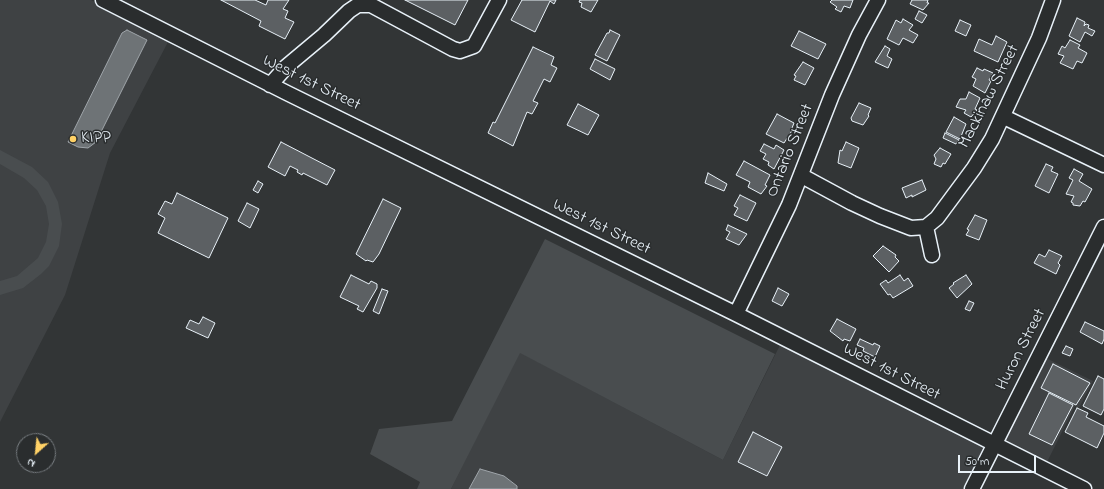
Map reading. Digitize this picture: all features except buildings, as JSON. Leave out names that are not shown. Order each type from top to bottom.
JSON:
[{"type":"street","name":"West 1st Street","points":[[103,0],[270,85],[736,314],[1084,489]]},
{"type":"street","points":[[270,85],[287,66],[324,35],[349,11],[358,5],[371,5],[453,49],[460,51],[474,46],[499,0]]},
{"type":"street","name":"Ontario Street","points":[[736,314],[802,176],[832,95],[859,35],[878,0]]},
{"type":"street","name":"Mackinaw Street","points":[[926,227],[937,218],[974,168],[1004,117],[1039,38],[1053,0]]},
{"type":"street","points":[[1004,117],[1104,166]]},
{"type":"street","points":[[802,176],[852,203],[880,216],[911,228],[926,227],[932,255]]},
{"type":"street","name":"Huron Street","points":[[972,489],[1104,227]]},
{"type":"shaded area","name":"KIPP","points":[[0,0],[91,0],[169,40],[110,153],[65,295],[0,422]]},
{"type":"shaded area","points":[[127,30],[147,40],[96,142],[88,148],[78,147],[68,142],[122,33]]},
{"type":"shaded area","points":[[0,150],[32,167],[48,182],[58,202],[62,224],[59,246],[49,266],[23,288],[0,295],[0,281],[17,276],[38,258],[46,242],[49,224],[46,206],[37,190],[24,178],[0,164]]},
{"type":"shaded area","points":[[545,239],[775,354],[723,460],[520,353],[451,489],[417,489],[420,482],[370,454],[379,429],[452,421]]},
{"type":"shaded area","points":[[781,343],[988,447],[967,489],[451,489],[519,352],[723,460]]},
{"type":"shaded area","points":[[1044,357],[1093,381],[1079,408],[1075,406],[1046,464],[1003,442]]},
{"type":"shaded area","points":[[480,469],[504,476],[517,486],[517,489],[469,489]]},
{"type":"place","name":"KIPP","points":[[73,139]]}]
